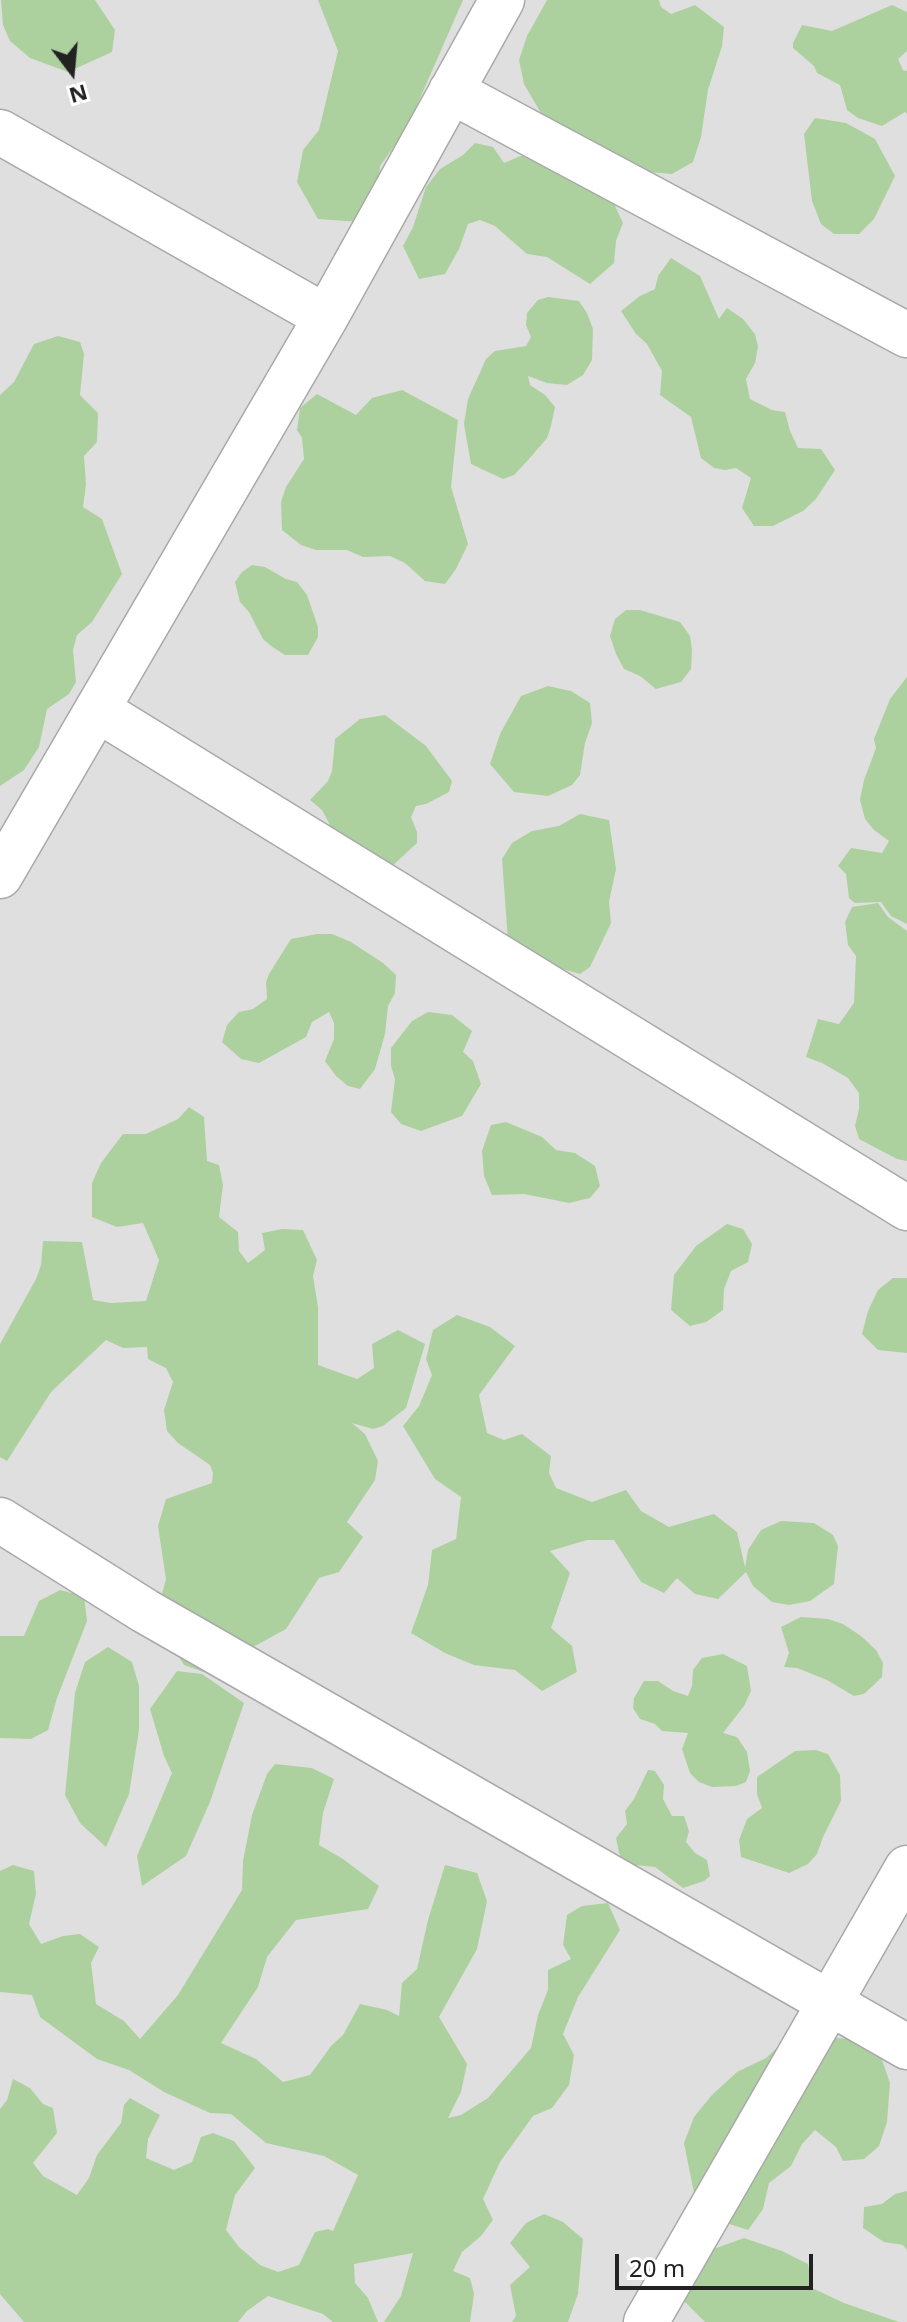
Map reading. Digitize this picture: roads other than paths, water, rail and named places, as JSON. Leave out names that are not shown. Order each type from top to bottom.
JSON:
[{"type":"street","points":[[0,876],[326,317],[502,0]]},
{"type":"street","points":[[451,91],[907,335]]},
{"type":"street","points":[[0,132],[326,317]]},
{"type":"street","points":[[98,710],[907,1208]]},
{"type":"street","points":[[0,1520],[145,1611],[907,2047]]},
{"type":"street","points":[[646,2322],[907,1868]]}]
